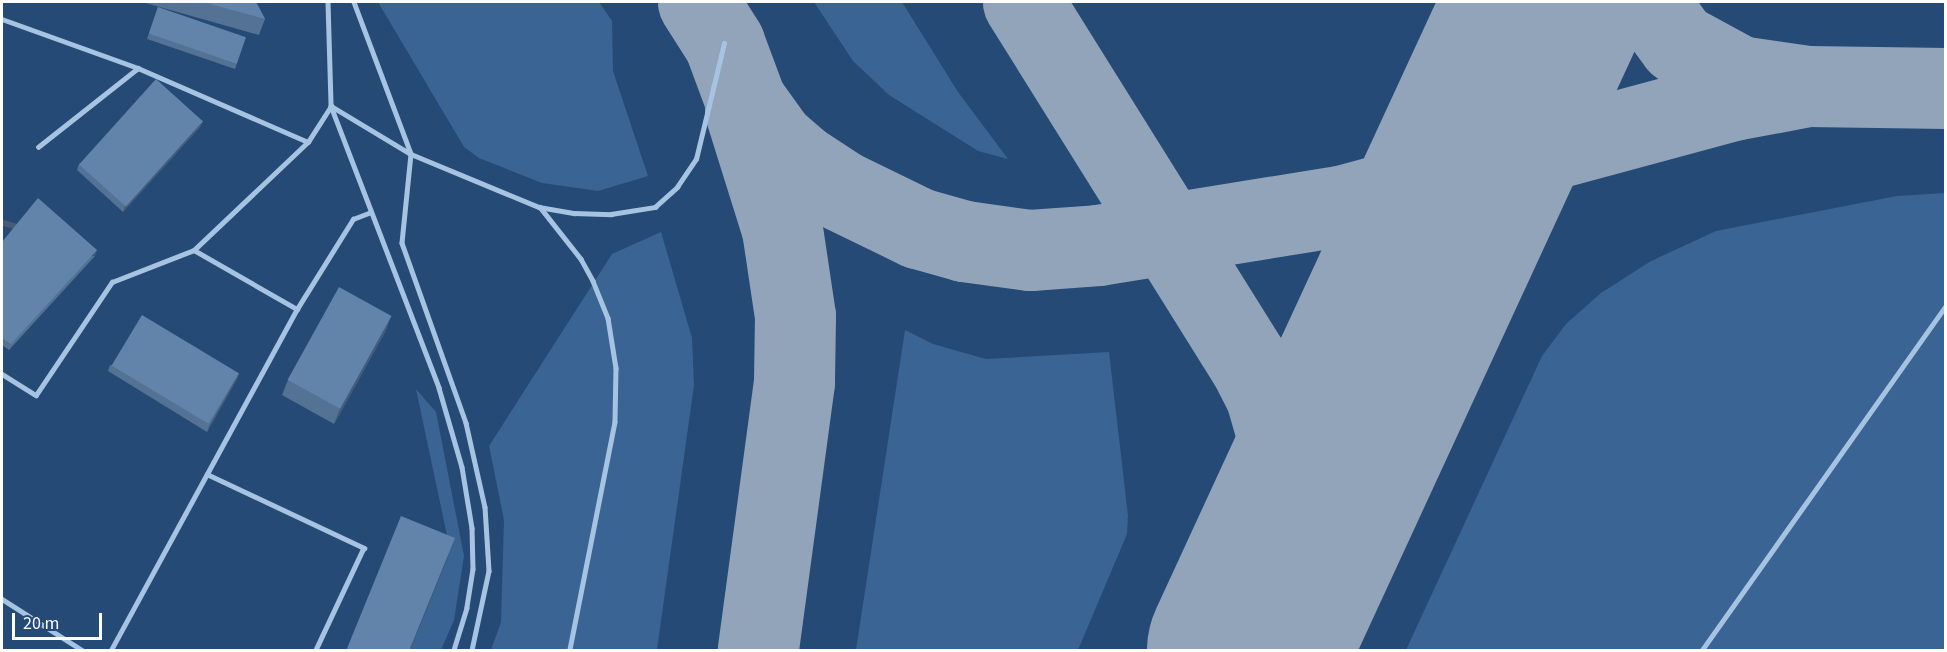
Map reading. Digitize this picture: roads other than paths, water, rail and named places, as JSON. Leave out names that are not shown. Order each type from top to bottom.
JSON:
[{"type":"lane","points":[[328,2],[331,106],[439,388],[462,468],[472,528],[473,569],[467,608],[454,651]]},
{"type":"lane","points":[[354,2],[411,154],[402,243],[466,423],[488,528],[489,571],[472,651]]},
{"type":"lane","points":[[2,19],[138,68],[308,142]]},
{"type":"lane","points":[[331,106],[411,154],[539,207],[574,213],[611,214],[655,207],[677,188],[696,159],[723,43]]},
{"type":"lane","points":[[38,147],[138,68]]},
{"type":"lane","points":[[2,374],[36,394],[112,282],[194,250],[308,142],[331,106]]},
{"type":"lane","points":[[539,207],[581,259],[593,281],[608,318],[615,368],[615,422],[570,651]]},
{"type":"lane","points":[[111,651],[297,309],[353,219],[371,212]]},
{"type":"lane","points":[[194,250],[297,309]]},
{"type":"lane","points":[[1702,651],[1946,306]]},
{"type":"lane","points":[[207,474],[364,548],[316,651]]},
{"type":"lane","points":[[2,599],[82,651]]}]
